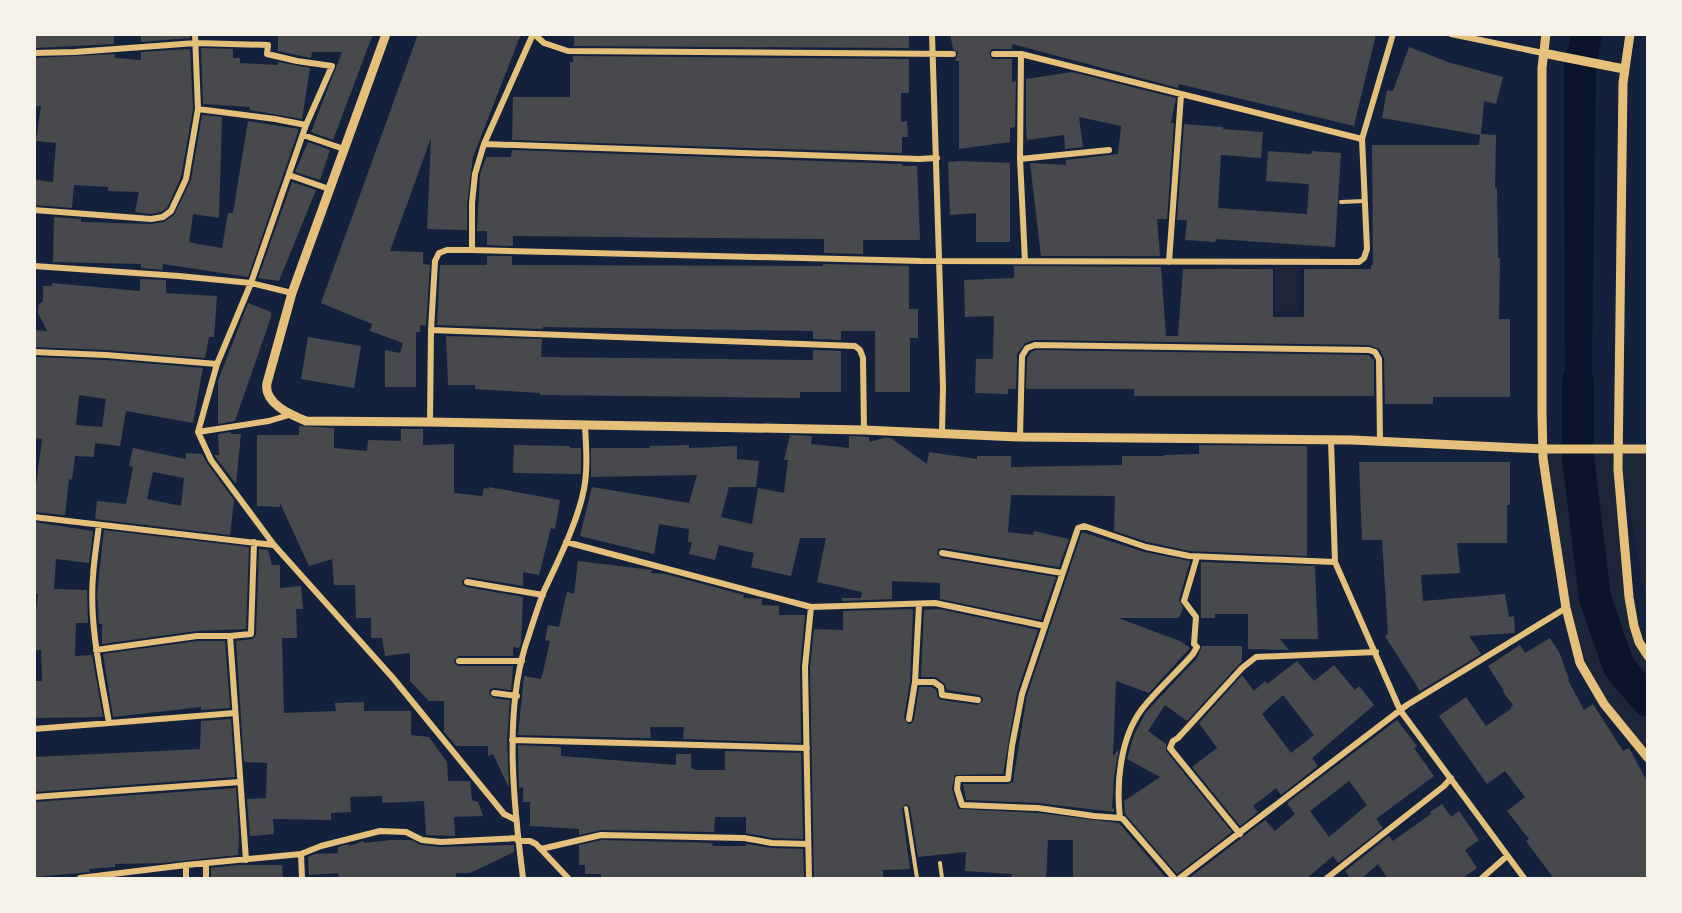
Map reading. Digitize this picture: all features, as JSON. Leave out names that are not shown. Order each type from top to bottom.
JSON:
[{"type":"street","points":[[34,210],[151,219],[163,217],[171,212],[186,179],[198,109],[195,34]]},
{"type":"street","points":[[386,34],[292,293],[266,388],[269,397],[289,415],[306,421],[864,430],[1020,437],[1331,440],[1547,449],[1647,449]]},
{"type":"street","points":[[472,250],[472,188],[475,174],[484,144],[533,34],[544,43],[568,51],[953,54]]},
{"type":"street","points":[[932,34],[943,387],[942,433]]},
{"type":"street","points":[[430,422],[431,330],[435,261],[439,253],[447,250],[938,261],[1359,262],[1364,258],[1367,249],[1362,139],[1393,34]]},
{"type":"street","points":[[1451,34],[1624,69]]},
{"type":"street","points":[[1546,34],[1548,54],[1546,480],[1566,608],[1580,663],[1604,704],[1647,758]]},
{"type":"street","points":[[1630,34],[1624,69],[1618,469],[1629,597],[1634,626],[1647,656]]},
{"type":"street","points":[[34,53],[196,43],[268,45],[267,54],[332,66],[306,125],[251,283],[217,364],[198,432],[211,460],[274,545],[393,678],[504,814],[516,820]]},
{"type":"street","points":[[994,54],[1021,54],[1362,139]]},
{"type":"street","points":[[1021,54],[1020,159],[1025,261]]},
{"type":"street","points":[[1169,262],[1181,95]]},
{"type":"street","points":[[198,109],[306,125]]},
{"type":"street","points":[[303,135],[344,149]]},
{"type":"street","points":[[484,144],[937,158]]},
{"type":"street","points":[[1020,159],[1109,150]]},
{"type":"street","points":[[289,175],[329,189]]},
{"type":"street","points":[[34,266],[251,283],[292,293]]},
{"type":"street","points":[[431,330],[855,346],[860,350],[863,358],[864,430]]},
{"type":"street","points":[[1020,437],[1022,356],[1027,348],[1047,345],[1369,350],[1375,352],[1379,359],[1380,442]]},
{"type":"street","points":[[34,352],[217,364]]},
{"type":"street","points":[[198,432],[262,423],[289,415]]},
{"type":"street","points":[[523,879],[516,820],[512,740],[517,696],[522,661],[543,595],[566,542],[584,490],[585,425]]},
{"type":"street","points":[[1331,440],[1335,562],[1400,710],[1524,879]]},
{"type":"street","points":[[34,518],[274,545]]},
{"type":"street","points":[[99,525],[92,588],[96,650],[109,723]]},
{"type":"street","points":[[1122,818],[1038,808],[962,805],[957,789],[958,779],[1008,779],[1022,694],[1078,528],[1081,526],[1146,547],[1197,557],[1335,562]]},
{"type":"street","points":[[96,650],[197,636],[251,634],[254,542]]},
{"type":"street","points":[[566,542],[811,607],[942,604],[1046,626]]},
{"type":"street","points":[[942,553],[1062,573]]},
{"type":"street","points":[[1174,879],[1122,818],[1118,803],[1122,755],[1130,731],[1142,710],[1197,647],[1194,644],[1196,616],[1184,601],[1197,557]]},
{"type":"street","points":[[467,582],[543,595]]},
{"type":"street","points":[[909,719],[915,682],[920,604]]},
{"type":"street","points":[[809,879],[805,667],[811,607]]},
{"type":"street","points":[[1180,879],[1400,710],[1566,608]]},
{"type":"street","points":[[230,636],[246,860]]},
{"type":"street","points":[[1240,834],[1170,748],[1173,741],[1242,668],[1256,657],[1376,652]]},
{"type":"street","points":[[459,661],[522,661]]},
{"type":"street","points":[[915,682],[934,682],[941,687],[942,695],[978,700]]},
{"type":"street","points":[[494,693],[517,696]]},
{"type":"street","points":[[34,729],[235,713]]},
{"type":"street","points":[[512,740],[807,748]]},
{"type":"street","points":[[1327,879],[1451,778]]},
{"type":"street","points":[[34,797],[240,782]]},
{"type":"street","points":[[80,879],[186,865],[301,854],[321,846],[380,831],[406,832],[422,840],[441,842],[530,841],[542,849],[568,879]]},
{"type":"street","points":[[542,849],[601,835],[744,838],[771,843],[808,844]]},
{"type":"street","points":[[301,854],[302,879]]},
{"type":"street","points":[[1482,879],[1507,856]]},
{"type":"street","points":[[206,863],[206,879]]},
{"type":"street","points":[[186,865],[186,879]]},
{"type":"lane","points":[[1341,202],[1365,201]]},
{"type":"lane","points":[[906,808],[917,879]]},
{"type":"lane","points":[[940,863],[942,879]]},
{"type":"shaded area","points":[[1571,35],[1602,35],[1596,72],[1591,424],[1565,424],[1564,64]]},
{"type":"shaded area","points":[[1275,267],[1300,267],[1299,312],[1275,311]]},
{"type":"shaded area","points":[[1543,449],[1647,453],[1647,610],[1622,463],[1634,626],[1647,656],[1647,758],[1580,663]]},
{"type":"building","points":[[34,34],[114,34],[114,44],[34,48]]},
{"type":"building","points":[[141,34],[190,34],[190,38],[141,42]]},
{"type":"building","points":[[278,34],[373,34],[333,140],[311,132],[342,52],[312,52],[311,58],[278,51]]},
{"type":"building","points":[[418,34],[521,34],[473,157],[467,203],[467,230],[427,229],[431,138],[390,251],[423,252],[423,264],[430,265],[426,326],[420,325],[420,332],[416,332],[416,387],[385,387],[385,350],[400,353],[403,343],[370,331],[372,324],[321,303]]},
{"type":"building","points":[[574,34],[909,34],[909,48],[574,46]]},
{"type":"building","points":[[950,34],[1376,34],[1354,126],[1179,84],[1178,88],[1012,44],[1012,49],[992,49],[989,53],[992,59],[1012,59],[1012,82],[1016,81],[1015,127],[1010,128],[1010,142],[959,149],[959,61],[955,61],[958,53],[953,49]]},
{"type":"building","points":[[1409,47],[1448,62],[1503,77],[1496,104],[1484,101],[1481,134],[1496,135],[1495,188],[1497,188],[1498,258],[1500,258],[1499,319],[1510,319],[1510,397],[1433,397],[1433,404],[1385,404],[1384,358],[1379,349],[1369,345],[1035,340],[1025,343],[1017,354],[1016,389],[1008,389],[1008,394],[975,393],[976,359],[993,359],[994,316],[965,317],[964,280],[1014,278],[1014,266],[1161,267],[1166,336],[1178,336],[1183,269],[1273,269],[1273,317],[1304,317],[1304,269],[1371,269],[1373,265],[1372,145],[1479,145],[1480,135],[1382,118],[1387,90],[1393,91]]},
{"type":"building","points":[[201,48],[233,49],[233,58],[240,58],[240,63],[278,65],[278,62],[310,68],[302,119],[250,110],[250,107],[203,104]]},
{"type":"building","points":[[190,49],[193,109],[181,177],[167,208],[151,214],[135,212],[139,192],[108,191],[108,187],[74,185],[72,208],[34,205],[36,180],[53,182],[56,143],[36,141],[41,106],[34,106],[34,58],[115,54],[115,58],[141,60],[141,52]]},
{"type":"building","points":[[573,56],[909,59],[909,93],[901,93],[901,122],[907,121],[908,137],[902,137],[902,153],[512,140],[513,97],[570,97],[570,62],[573,62]]},
{"type":"building","points":[[1072,72],[1176,98],[1171,123],[1174,123],[1167,219],[1157,219],[1160,256],[1041,256],[1030,163],[1066,165],[1066,160],[1118,154],[1121,126],[1079,117],[1083,147],[1065,149],[1064,135],[1027,140],[1026,79]]},
{"type":"building","points":[[202,115],[222,117],[219,218],[193,214],[189,242],[222,248],[228,213],[233,213],[248,121],[299,129],[248,277],[163,264],[162,270],[141,268],[141,264],[53,262],[54,217],[81,219],[81,222],[151,224],[164,222],[174,215],[191,180]]},
{"type":"building","points":[[1184,124],[1263,132],[1261,158],[1221,155],[1218,208],[1307,214],[1309,184],[1266,181],[1268,151],[1311,154],[1312,151],[1341,153],[1335,247],[1216,239],[1215,242],[1185,240],[1187,220],[1177,220]]},
{"type":"building","points":[[308,142],[330,150],[320,180],[295,172]]},
{"type":"building","points":[[512,150],[917,166],[920,240],[863,240],[863,254],[824,253],[824,239],[513,236],[513,246],[487,245],[487,231],[477,231],[480,175],[486,157],[511,157]]},
{"type":"building","points":[[948,162],[1010,163],[1010,242],[976,242],[976,213],[950,215]]},
{"type":"building","points":[[292,182],[316,190],[279,281],[258,278]]},
{"type":"building","points":[[487,256],[512,256],[512,265],[909,266],[909,309],[918,309],[918,338],[910,338],[910,392],[875,392],[875,331],[841,331],[841,340],[813,339],[813,331],[543,327],[543,329],[437,325],[440,265],[487,265]]},
{"type":"building","points":[[140,279],[166,280],[166,293],[217,296],[214,337],[209,337],[205,358],[34,347],[34,330],[47,331],[38,313],[39,304],[43,301],[43,286],[52,286],[52,283],[140,291]]},
{"type":"building","points":[[248,303],[271,312],[271,317],[235,421],[218,424],[218,381]]},
{"type":"building","points":[[446,336],[542,339],[541,357],[813,360],[813,350],[841,351],[841,392],[800,392],[800,398],[540,395],[540,393],[475,389],[475,385],[448,385]]},
{"type":"building","points":[[308,337],[361,346],[354,388],[301,379]]},
{"type":"building","points":[[1036,350],[1368,355],[1374,360],[1374,396],[1134,396],[1134,389],[1026,389],[1027,358],[1031,352]]},
{"type":"building","points":[[34,357],[203,368],[193,423],[126,411],[120,446],[95,443],[94,457],[75,456],[72,480],[69,479],[65,515],[34,512],[34,486],[36,486],[42,439],[34,438]],"holes":[[[79,395],[106,399],[102,427],[76,425]]]},
{"type":"building","points":[[299,426],[334,428],[334,448],[367,451],[368,440],[401,441],[401,429],[423,429],[423,445],[454,444],[454,493],[482,496],[484,488],[489,489],[489,487],[560,500],[555,529],[551,528],[539,575],[523,572],[523,586],[468,577],[462,581],[466,587],[523,597],[521,643],[519,648],[513,647],[513,656],[459,656],[454,660],[459,666],[513,666],[511,690],[494,688],[490,689],[489,693],[493,698],[510,700],[507,740],[509,788],[493,754],[488,756],[488,746],[456,746],[444,732],[444,701],[429,701],[410,681],[410,653],[385,656],[382,638],[371,638],[371,618],[356,618],[355,585],[334,585],[332,559],[309,566],[280,503],[280,507],[257,506],[257,435],[299,435]]},
{"type":"building","points":[[231,432],[230,434],[241,434],[236,484],[214,455],[219,455],[218,434]]},
{"type":"building","points":[[790,435],[812,436],[811,444],[849,448],[849,436],[869,437],[869,442],[891,438],[927,464],[929,452],[977,459],[977,456],[1011,456],[1011,467],[1122,465],[1122,456],[1199,454],[1199,445],[1307,446],[1307,556],[1190,551],[1147,542],[1114,531],[1115,496],[1011,495],[1008,532],[1033,535],[1034,531],[1069,539],[1059,567],[943,548],[938,549],[937,554],[941,558],[1056,577],[1041,620],[940,599],[940,583],[892,581],[892,599],[842,601],[842,598],[861,598],[862,592],[817,582],[826,538],[800,538],[791,576],[751,567],[754,553],[719,545],[715,560],[689,554],[692,542],[688,542],[689,529],[659,524],[654,554],[580,536],[592,487],[689,503],[697,475],[591,477],[591,448],[737,446],[737,459],[759,461],[756,487],[729,487],[721,517],[752,524],[758,488],[784,493],[788,460],[784,460]]},
{"type":"building","points":[[514,445],[581,448],[581,474],[513,473]]},
{"type":"building","points":[[133,448],[186,459],[186,453],[202,454],[234,500],[230,535],[95,519],[97,501],[126,504],[133,467],[129,466]],"holes":[[[153,472],[184,478],[181,506],[147,499]]]},
{"type":"building","points":[[1359,462],[1510,462],[1507,543],[1457,543],[1460,573],[1421,575],[1423,601],[1505,594],[1509,617],[1514,616],[1515,633],[1469,636],[1481,654],[1420,691],[1385,636],[1388,634],[1382,540],[1362,540]]},
{"type":"building","points":[[34,522],[93,531],[89,563],[56,559],[54,589],[87,590],[88,623],[76,623],[75,656],[92,655],[103,717],[34,718],[34,681],[42,681],[41,650],[34,650],[38,594],[34,594]]},
{"type":"building","points":[[104,530],[249,547],[246,629],[196,631],[102,644],[102,624],[99,624],[97,594]]},
{"type":"building","points":[[1082,532],[1144,552],[1190,561],[1179,600],[1183,608],[1179,618],[1118,618],[1180,641],[1190,648],[1149,693],[1116,681],[1113,756],[1119,749],[1114,776],[1112,809],[1114,808],[1114,812],[1038,803],[966,800],[963,784],[1013,782],[1027,695]]},
{"type":"building","points":[[259,549],[268,550],[272,565],[280,565],[280,588],[301,586],[303,609],[296,609],[297,638],[282,638],[284,713],[336,711],[335,703],[364,702],[364,711],[411,711],[411,735],[429,737],[447,762],[448,781],[470,781],[472,800],[478,802],[483,816],[454,817],[455,836],[426,835],[424,801],[382,803],[382,796],[350,797],[351,812],[331,813],[331,820],[273,819],[274,834],[250,836],[247,799],[266,798],[267,763],[244,762],[236,641],[252,639],[256,635]]},
{"type":"building","points":[[578,561],[652,570],[651,573],[665,574],[744,595],[743,598],[762,599],[762,605],[779,606],[779,615],[805,615],[800,667],[801,743],[683,739],[684,727],[650,727],[651,738],[518,735],[524,676],[541,679],[550,641],[545,640],[548,625],[559,627],[567,592],[574,594]]},
{"type":"building","points":[[1201,562],[1315,566],[1318,639],[1280,639],[1289,650],[1248,649],[1248,614],[1215,614],[1215,618],[1201,618]]},
{"type":"building","points":[[939,609],[1038,630],[1017,693],[1003,774],[955,775],[952,789],[958,809],[1038,813],[1119,823],[1167,879],[1073,879],[1073,840],[1048,840],[1046,879],[1011,879],[1012,874],[965,871],[966,852],[918,857],[910,807],[906,804],[902,809],[910,869],[883,870],[883,879],[814,878],[810,667],[814,629],[843,630],[843,611],[913,610],[910,681],[904,718],[908,724],[914,720],[919,687],[932,687],[941,700],[977,705],[983,701],[979,695],[947,690],[945,684],[936,677],[921,677],[924,610]]},
{"type":"building","points":[[1550,638],[1560,654],[1568,680],[1584,710],[1593,704],[1623,751],[1629,748],[1647,781],[1647,875],[1643,879],[1554,879],[1526,841],[1529,839],[1507,811],[1525,797],[1505,771],[1487,784],[1439,716],[1466,697],[1486,726],[1512,708],[1510,707],[1513,705],[1488,666],[1520,645],[1525,653]]},
{"type":"building","points":[[197,641],[225,641],[230,708],[201,710],[201,707],[113,717],[103,654]]},
{"type":"building","points":[[1202,646],[1242,646],[1242,661],[1187,721],[1165,705],[1148,731],[1166,744],[1166,751],[1232,832],[1177,874],[1125,814],[1124,801],[1160,777],[1127,759],[1134,735],[1146,712],[1197,658]]},
{"type":"building","points":[[1297,661],[1314,681],[1334,665],[1355,690],[1359,686],[1374,705],[1312,758],[1318,766],[1281,795],[1276,788],[1253,806],[1258,812],[1240,826],[1192,767],[1217,748],[1199,723],[1242,675],[1254,691],[1265,681],[1267,684]],"holes":[[[1283,695],[1314,735],[1291,753],[1262,714]]]},
{"type":"building","points":[[231,719],[235,777],[34,792],[34,757],[200,749],[201,721]]},
{"type":"building","points":[[1397,720],[1417,746],[1414,748],[1434,776],[1376,819],[1383,828],[1338,863],[1333,856],[1306,879],[1188,879],[1265,820],[1275,831],[1295,814],[1287,803]],"holes":[[[1349,781],[1367,805],[1329,837],[1310,811]]]},
{"type":"building","points":[[518,745],[561,747],[561,756],[676,765],[676,754],[691,754],[691,768],[696,770],[725,770],[725,751],[801,753],[803,839],[773,838],[746,833],[746,817],[715,817],[714,832],[601,830],[579,835],[579,829],[530,826],[530,802],[523,802],[523,787],[519,788]]},
{"type":"building","points":[[236,788],[238,855],[162,863],[115,864],[115,867],[89,869],[90,872],[34,877],[34,802]]},
{"type":"building","points":[[1442,804],[1451,817],[1459,811],[1479,840],[1465,850],[1477,868],[1461,879],[1388,879],[1378,864],[1361,879],[1351,879],[1345,871],[1389,836],[1393,841]]},
{"type":"building","points":[[411,840],[421,845],[441,847],[514,845],[514,852],[470,873],[456,873],[456,879],[339,879],[338,873],[309,875],[308,857],[315,854],[338,853],[338,847],[364,841],[364,843]]},
{"type":"building","points":[[602,840],[713,843],[712,846],[746,846],[746,844],[803,849],[804,879],[601,879],[601,874],[585,874],[585,865],[579,865],[579,845]]},
{"type":"building","points":[[238,865],[282,865],[283,879],[211,879],[211,868]]},
{"type":"waterway","points":[[1578,381],[1578,458],[1595,598],[1619,667],[1648,701]]}]
